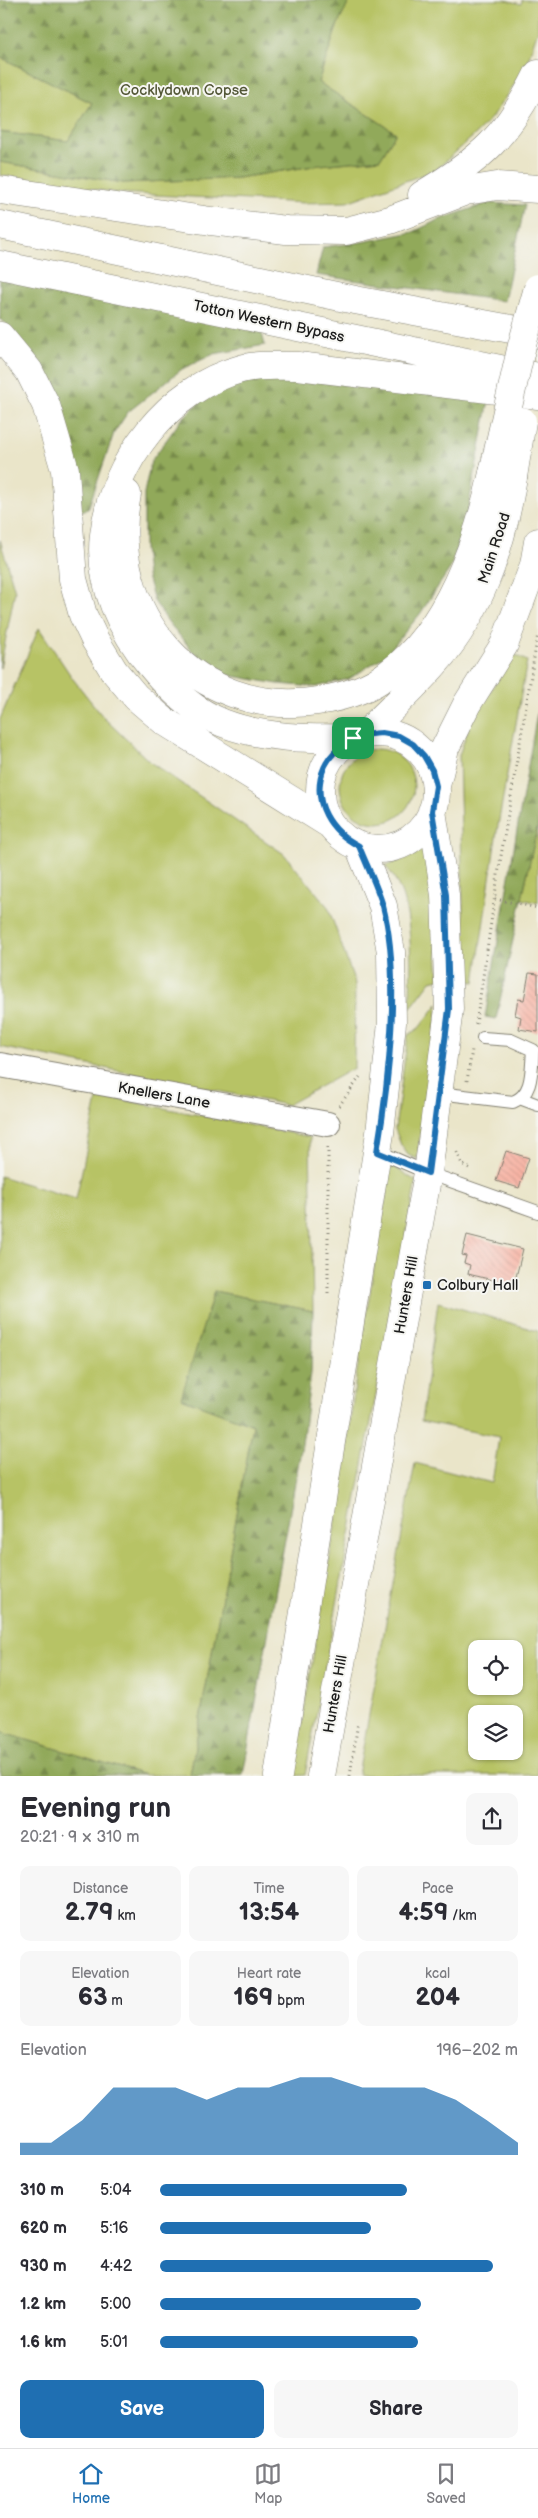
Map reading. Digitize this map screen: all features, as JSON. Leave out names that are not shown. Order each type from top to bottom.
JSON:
[{"type":"main road","points":[[346,231],[406,205],[448,180],[482,155],[509,126],[538,74]]},
{"type":"main road","points":[[0,190],[230,224],[286,230],[346,231],[390,220],[466,191],[497,186],[538,189]]},
{"type":"main road","points":[[0,225],[355,300],[538,334]]},
{"type":"main road","name":"Totton Western Bypass","points":[[0,265],[538,377]]},
{"type":"main road","points":[[143,440],[130,482],[124,529],[124,554],[136,600],[150,628],[168,650],[190,670],[212,685],[236,695],[267,702],[306,702],[336,698],[362,688],[388,674],[408,656],[447,602],[466,565],[485,508],[503,475],[522,345],[538,288]]},
{"type":"main road","name":"Main Road","points":[[360,736],[446,651],[464,621],[491,568],[506,521],[503,475],[538,324]]},
{"type":"main road","points":[[0,336],[29,371],[49,414],[65,470],[73,579],[83,615],[95,640],[114,671],[136,698],[164,722],[330,825],[343,838],[359,846],[376,849],[394,847],[410,839],[424,827],[434,799],[446,748],[467,704],[504,645],[534,565],[538,542]]},
{"type":"main road","points":[[434,799],[432,770],[424,756],[413,744],[391,735],[274,736],[249,732],[220,722],[183,699],[164,681],[128,635],[109,588],[103,537],[109,508],[121,473],[143,440],[173,406],[192,392],[241,369],[264,366],[298,366],[538,395]]},
{"type":"main road","points":[[330,825],[322,810],[321,776],[328,761],[339,748],[360,736]]},
{"type":"main road","name":"Hunters Hill","points":[[321,1776],[428,1173],[449,1009],[446,895],[434,799]]},
{"type":"main road","points":[[278,1776],[377,1152],[392,1023],[391,952],[383,906],[359,846]]},
{"type":"street","name":"Knellers Lane","points":[[0,1065],[328,1124]]},
{"type":"lane","points":[[483,1038],[511,1040],[533,1050],[530,1084],[522,1099]]},
{"type":"lane","points":[[438,1092],[514,1102],[522,1099],[538,1105]]},
{"type":"lane","points":[[377,1152],[428,1173],[538,1212]]},
{"type":"path","points":[[479,998],[538,634]]},
{"type":"path","points":[[494,898],[538,908]]},
{"type":"green space","name":"Cocklydown Copse","points":[[0,0],[350,0],[338,24],[318,82],[396,133],[380,159],[320,165],[238,178],[123,183],[0,162],[0,132],[68,141],[92,103],[0,57]]},
{"type":"green space","points":[[350,0],[506,0],[521,4],[522,0],[538,0],[538,30],[525,69],[491,118],[436,170],[347,202],[304,203],[118,193],[0,175],[0,162],[123,183],[238,178],[320,165],[380,159],[396,133],[318,82],[338,24]]},
{"type":"green space","points":[[0,57],[92,103],[68,141],[0,132]]},
{"type":"green space","points":[[488,203],[525,205],[504,301],[316,275],[323,247],[413,232],[438,220]]},
{"type":"green space","points":[[0,277],[261,330],[265,345],[214,354],[182,369],[128,412],[114,433],[88,509],[77,512],[71,446],[64,412],[48,375],[36,358],[0,319]]},
{"type":"green space","points":[[275,377],[489,400],[467,514],[451,567],[420,614],[386,655],[349,679],[316,687],[278,684],[227,675],[199,659],[169,623],[154,601],[147,576],[144,548],[144,493],[151,461],[181,420],[204,397],[238,384]]},
{"type":"green space","points":[[0,540],[15,591],[0,668]]},
{"type":"green space","points":[[39,628],[73,679],[104,718],[150,762],[284,854],[328,907],[355,983],[354,1068],[287,1105],[0,1047],[0,719]]},
{"type":"green space","points":[[513,654],[527,661],[496,837],[475,982],[465,981],[459,755],[470,724]]},
{"type":"green space","points":[[538,707],[538,824],[496,1019],[485,1017]]},
{"type":"green space","points":[[370,749],[384,749],[398,755],[408,765],[414,779],[412,800],[398,817],[384,823],[370,823],[356,817],[346,807],[340,793],[340,779],[346,765],[356,755]]},
{"type":"green space","points":[[538,824],[538,903],[522,899]]},
{"type":"green space","points":[[425,846],[430,846],[439,979],[431,981],[410,1009],[411,954],[407,914],[395,880],[385,866],[413,856]]},
{"type":"green space","points":[[438,1004],[417,1159],[408,1155],[401,1145],[395,1129],[408,1035],[419,1028]]},
{"type":"green space","points":[[98,1095],[310,1137],[313,1311],[214,1291],[182,1398],[253,1425],[190,1775],[145,1775],[0,1732],[0,1176],[76,1199]]},
{"type":"green space","points":[[391,1165],[416,1181],[305,1775],[293,1776],[342,1484],[356,1377]]},
{"type":"green space","points":[[214,1291],[313,1311],[311,1373],[302,1444],[243,1775],[190,1775],[253,1425],[181,1398]]},
{"type":"green space","points":[[438,1302],[538,1331],[538,1775],[358,1775],[415,1463],[492,1483],[499,1437],[421,1421]]},
{"type":"green space","points":[[0,1732],[145,1775],[0,1775]]},
{"type":"building","points":[[529,973],[538,974],[538,1032],[519,1029],[521,1017],[515,1015],[518,999],[524,1000]]},
{"type":"building","points":[[506,1151],[529,1158],[519,1188],[496,1181]]},
{"type":"building","points":[[467,1235],[523,1249],[514,1285],[468,1274],[470,1265],[464,1263],[466,1256],[462,1255]]},
{"type":"place","name":"Colbury Hall","points":[[427,1285]]},
{"type":"route","points":[[382,733],[399,736],[413,744],[424,756],[432,770],[436,786],[436,799],[432,811],[446,895],[449,1009],[428,1173],[377,1152],[392,1023],[391,952],[383,906],[359,846],[343,838],[330,825],[322,810],[320,793],[321,776],[328,761],[339,748],[353,738],[366,734],[382,733]]}]
